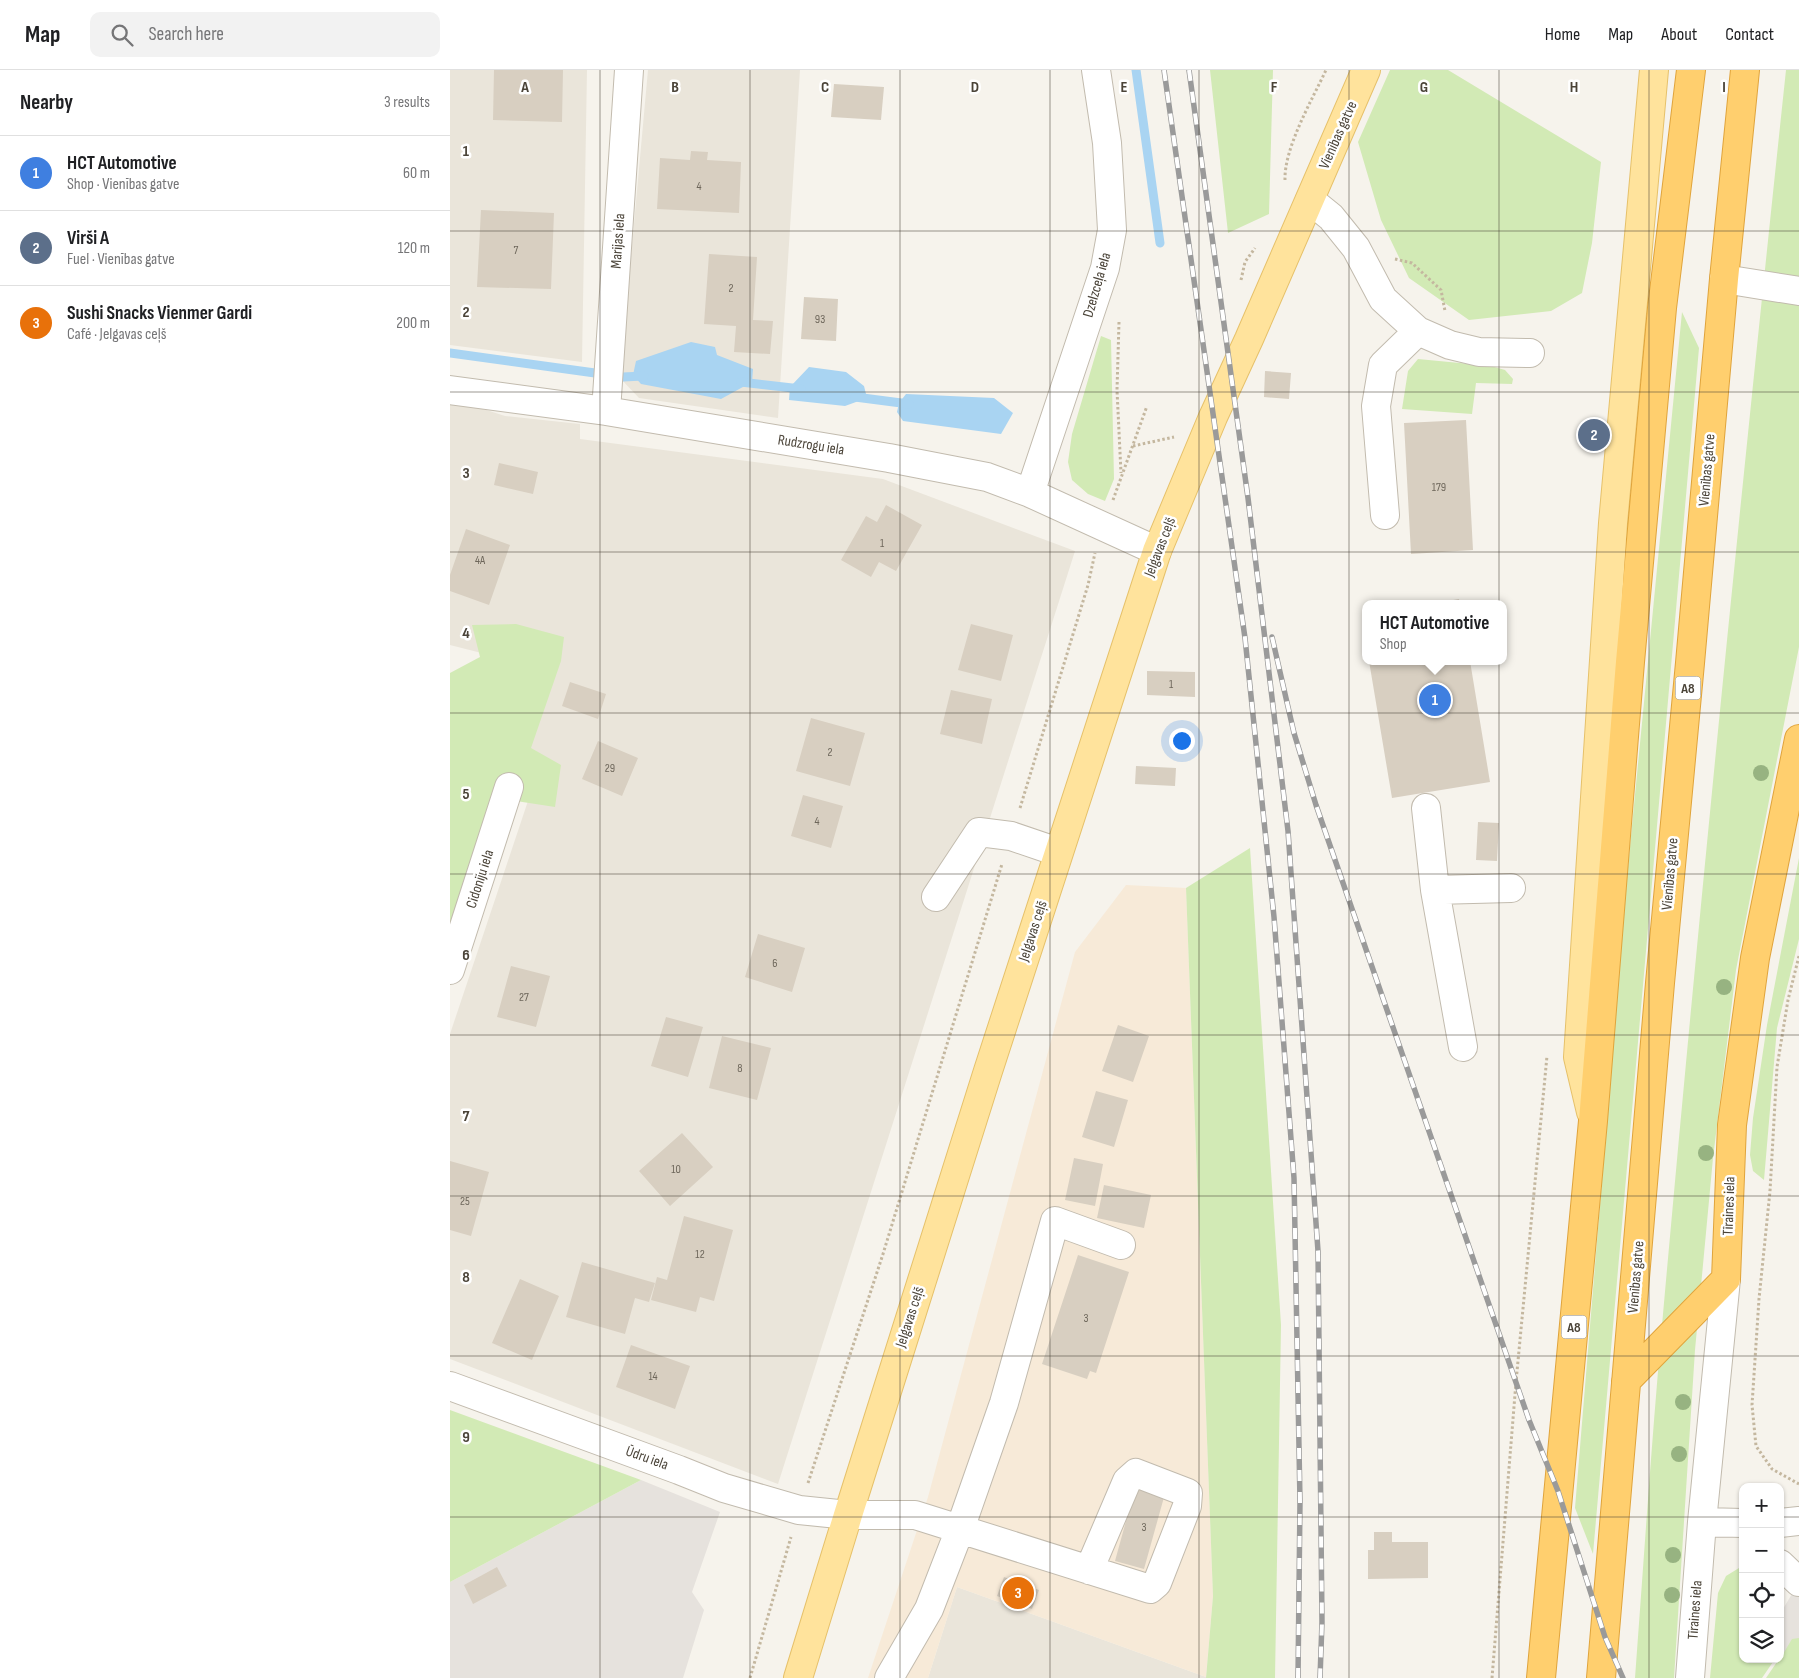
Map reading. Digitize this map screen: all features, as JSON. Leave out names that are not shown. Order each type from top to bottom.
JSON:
[{"type":"highway","name":"A8","points":[[1541,1678],[1593,1121],[1662,308],[1691,70]]},
{"type":"highway","name":"Vienības gatve","points":[[1601,1678],[1659,993],[1724,279],[1745,70]]},
{"type":"highway","name":"Tīraines iela","points":[[1726,1279],[1732,1125],[1755,958],[1799,739]]},
{"type":"highway","points":[[1626,1381],[1726,1279]]},
{"type":"main road","name":"Vienības gatve","points":[[1310,200],[1366,70]]},
{"type":"main road","points":[[1593,1121],[1578,1057],[1613,523],[1654,70]]},
{"type":"main road","name":"Jelgavas ceļš","points":[[798,1678],[1058,852],[1157,551],[1213,417],[1310,200]]},
{"type":"street","name":"Marijas iela","points":[[606,411],[629,70]]},
{"type":"street","name":"Dzelzceļa iela","points":[[1030,493],[1105,268],[1112,230],[1107,143],[1096,70]]},
{"type":"street","points":[[1310,200],[1331,217],[1356,248],[1383,300],[1418,331],[1450,345],[1479,352],[1530,352]]},
{"type":"street","points":[[1724,279],[1799,291]]},
{"type":"street","points":[[1385,515],[1376,406],[1383,365],[1418,331]]},
{"type":"street","name":"Rudzrogu iela","points":[[450,390],[606,411],[933,465],[987,476],[1030,493],[1157,551]]},
{"type":"street","name":"Cidoniju iela","points":[[450,970],[509,787]]},
{"type":"street","points":[[1426,808],[1435,890],[1463,1048]]},
{"type":"street","points":[[936,896],[979,832],[1011,836],[1058,852]]},
{"type":"street","points":[[1435,890],[1511,888]]},
{"type":"street","points":[[889,1678],[929,1609],[960,1529],[1004,1403],[1055,1221],[1121,1245]]},
{"type":"street","name":"Tīraines iela","points":[[1690,1678],[1702,1522],[1726,1279]]},
{"type":"street","name":"Ūdru iela","points":[[450,1386],[724,1488],[799,1510],[848,1515],[915,1515],[1089,1570]]},
{"type":"street","points":[[1784,1523],[1799,1521]]},
{"type":"street","points":[[1702,1522],[1739,1523]]},
{"type":"street","points":[[1784,1568],[1799,1582]]},
{"type":"path","points":[[1291,146],[1326,70]]},
{"type":"path","points":[[1356,248],[1412,263],[1442,290],[1450,345]]},
{"type":"path","points":[[1122,476],[1147,406]]},
{"type":"path","points":[[750,1678],[799,1510],[883,1254],[1088,585],[1094,553],[1104,527]]},
{"type":"path","points":[[1799,956],[1788,1000],[1777,1067],[1770,1191],[1759,1299],[1752,1405],[1756,1446],[1772,1469],[1799,1484]]},
{"type":"shaded area","points":[[450,70],[587,70],[582,362],[450,345]]},
{"type":"shaded area","points":[[648,70],[800,70],[778,418],[639,398],[620,378]]},
{"type":"shaded area","points":[[450,402],[474,406],[505,416],[580,424],[580,439],[883,479],[1075,551],[778,1484],[450,1359],[450,1034],[533,786],[497,774],[533,666],[450,645]]},
{"type":"shaded area","points":[[1126,885],[1186,888],[1213,1596],[1206,1677],[957,1587],[928,1678],[868,1678],[928,1497],[1075,952]]},
{"type":"shaded area","points":[[641,1480],[720,1512],[692,1592],[704,1610],[683,1678],[450,1678],[450,1582]]},
{"type":"shaded area","points":[[1799,1582],[1799,1678],[1774,1678],[1776,1663],[1784,1663],[1784,1607]]},
{"type":"shaded area","points":[[957,1587],[1206,1677],[1206,1678],[928,1678]]},
{"type":"green space","points":[[1210,70],[1273,70],[1269,214],[1228,233]]},
{"type":"green space","points":[[1390,70],[1448,70],[1601,162],[1592,243],[1582,293],[1551,311],[1469,320],[1409,278],[1381,220],[1358,142]]},
{"type":"green space","points":[[1786,70],[1799,70],[1799,647],[1736,970],[1713,1158],[1695,1350],[1674,1678],[1635,1678],[1659,1359],[1692,1003]]},
{"type":"green space","points":[[1682,312],[1699,348],[1593,1554],[1575,1508],[1627,877]]},
{"type":"green space","points":[[1101,336],[1111,340],[1114,479],[1105,501],[1088,494],[1072,480],[1068,462],[1072,434]]},
{"type":"green space","points":[[1418,359],[1491,366],[1505,370],[1513,379],[1512,384],[1476,383],[1472,414],[1402,409],[1408,371]]},
{"type":"green space","points":[[516,624],[564,637],[561,661],[531,748],[561,765],[555,807],[497,798],[450,929],[450,673],[480,657],[472,625]]},
{"type":"green space","points":[[1250,848],[1281,1325],[1275,1678],[1206,1678],[1213,1596],[1186,888]]},
{"type":"green space","points":[[1799,858],[1799,939],[1777,1028],[1764,1180],[1753,1171],[1750,1155],[1753,1118],[1767,1025]]},
{"type":"green space","points":[[450,1410],[641,1480],[450,1582]]},
{"type":"green space","points":[[1739,1568],[1739,1663],[1772,1663],[1762,1678],[1710,1678],[1718,1593],[1726,1576]]},
{"type":"green space","points":[[1799,1638],[1799,1678],[1766,1678],[1776,1663],[1784,1663],[1784,1652],[1792,1639]]},
{"type":"water","points":[[691,342],[715,347],[717,355],[753,369],[752,382],[721,399],[641,384],[633,375],[636,361]]},
{"type":"water","points":[[809,367],[846,372],[864,386],[867,398],[845,406],[789,400],[790,387]]},
{"type":"water","points":[[906,394],[994,398],[1013,413],[1001,434],[903,421],[897,412],[899,403]]},
{"type":"building","points":[[494,70],[563,70],[562,122],[493,120]]},
{"type":"building","points":[[834,84],[884,87],[881,120],[831,117]]},
{"type":"building","points":[[691,151],[708,152],[707,160],[741,162],[739,213],[657,209],[660,158],[690,160]]},
{"type":"building","points":[[481,210],[554,213],[551,289],[477,287]]},
{"type":"building","points":[[709,254],[757,257],[753,320],[773,321],[770,354],[734,352],[736,326],[704,324]]},
{"type":"building","points":[[804,297],[838,299],[836,341],[801,339]]},
{"type":"building","points":[[1265,371],[1291,373],[1289,399],[1264,397]]},
{"type":"building","points":[[1466,420],[1473,550],[1411,554],[1404,423]]},
{"type":"building","points":[[499,463],[538,472],[533,494],[494,485]]},
{"type":"building","points":[[886,505],[922,525],[896,571],[879,562],[871,577],[841,560],[866,516],[877,522]]},
{"type":"building","points":[[466,529],[510,545],[489,605],[450,591],[450,575]]},
{"type":"building","points":[[971,624],[1013,635],[1001,681],[958,670]]},
{"type":"building","points":[[1370,665],[1471,665],[1490,782],[1392,798]]},
{"type":"building","points":[[1147,671],[1195,672],[1195,697],[1147,695]]},
{"type":"building","points":[[570,682],[606,694],[598,719],[562,706]]},
{"type":"building","points":[[951,690],[992,699],[982,744],[940,734]]},
{"type":"building","points":[[811,718],[865,733],[850,786],[796,771]]},
{"type":"building","points":[[598,741],[638,758],[622,796],[582,779]]},
{"type":"building","points":[[1136,766],[1176,768],[1175,786],[1135,784]]},
{"type":"building","points":[[803,795],[843,806],[831,848],[791,836]]},
{"type":"building","points":[[1478,822],[1499,823],[1497,861],[1476,860]]},
{"type":"building","points":[[758,934],[805,948],[792,992],[745,977]]},
{"type":"building","points":[[511,966],[550,976],[536,1027],[497,1017]]},
{"type":"building","points":[[666,1017],[703,1027],[688,1077],[651,1066]]},
{"type":"building","points":[[1118,1025],[1149,1036],[1133,1082],[1102,1071]]},
{"type":"building","points":[[722,1036],[771,1048],[757,1100],[709,1088]]},
{"type":"building","points":[[1096,1091],[1128,1100],[1114,1147],[1082,1137]]},
{"type":"building","points":[[682,1133],[713,1167],[670,1206],[639,1171]]},
{"type":"building","points":[[1074,1158],[1103,1164],[1095,1206],[1065,1200]]},
{"type":"building","points":[[450,1161],[489,1172],[471,1236],[450,1230]]},
{"type":"building","points":[[1104,1185],[1151,1195],[1144,1228],[1097,1218]]},
{"type":"building","points":[[684,1216],[733,1230],[714,1301],[700,1297],[696,1312],[651,1300],[657,1277],[667,1280]]},
{"type":"building","points":[[1078,1255],[1129,1272],[1096,1373],[1090,1371],[1087,1379],[1042,1364]]},
{"type":"building","points":[[582,1262],[655,1283],[649,1302],[635,1298],[625,1334],[566,1317]]},
{"type":"building","points":[[520,1279],[559,1296],[532,1360],[492,1343]]},
{"type":"building","points":[[631,1345],[690,1366],[675,1409],[616,1387]]},
{"type":"building","points":[[1137,1481],[1166,1490],[1144,1569],[1115,1561]]},
{"type":"building","points":[[1374,1532],[1392,1532],[1392,1542],[1428,1542],[1428,1578],[1368,1579],[1368,1550],[1374,1550]]},
{"type":"building","points":[[497,1567],[507,1586],[473,1604],[464,1585]]},
{"type":"building","points":[[1004,1577],[1039,1590],[1032,1609],[997,1596]]},
{"type":"waterway","points":[[1136,70],[1160,243]]},
{"type":"waterway","points":[[450,353],[595,373]]},
{"type":"waterway","points":[[623,377],[644,376]]},
{"type":"waterway","points":[[741,382],[801,389]]},
{"type":"waterway","points":[[855,397],[909,404]]},
{"type":"railway","points":[[1164,70],[1245,638],[1274,917],[1294,1178],[1300,1501],[1298,1678]]},
{"type":"railway","points":[[1189,70],[1248,498],[1288,831],[1318,1251],[1322,1622],[1320,1678]]},
{"type":"railway","points":[[1272,637],[1294,733],[1316,805],[1529,1420],[1558,1491],[1605,1637],[1623,1678]]},
{"type":"place","name":"Virši A","points":[[1594,435]]},
{"type":"place","name":"HCT Automotive","points":[[1435,700]]},
{"type":"place","name":"Sushi Snacks Vienmer Gardi","points":[[1018,1593]]}]
